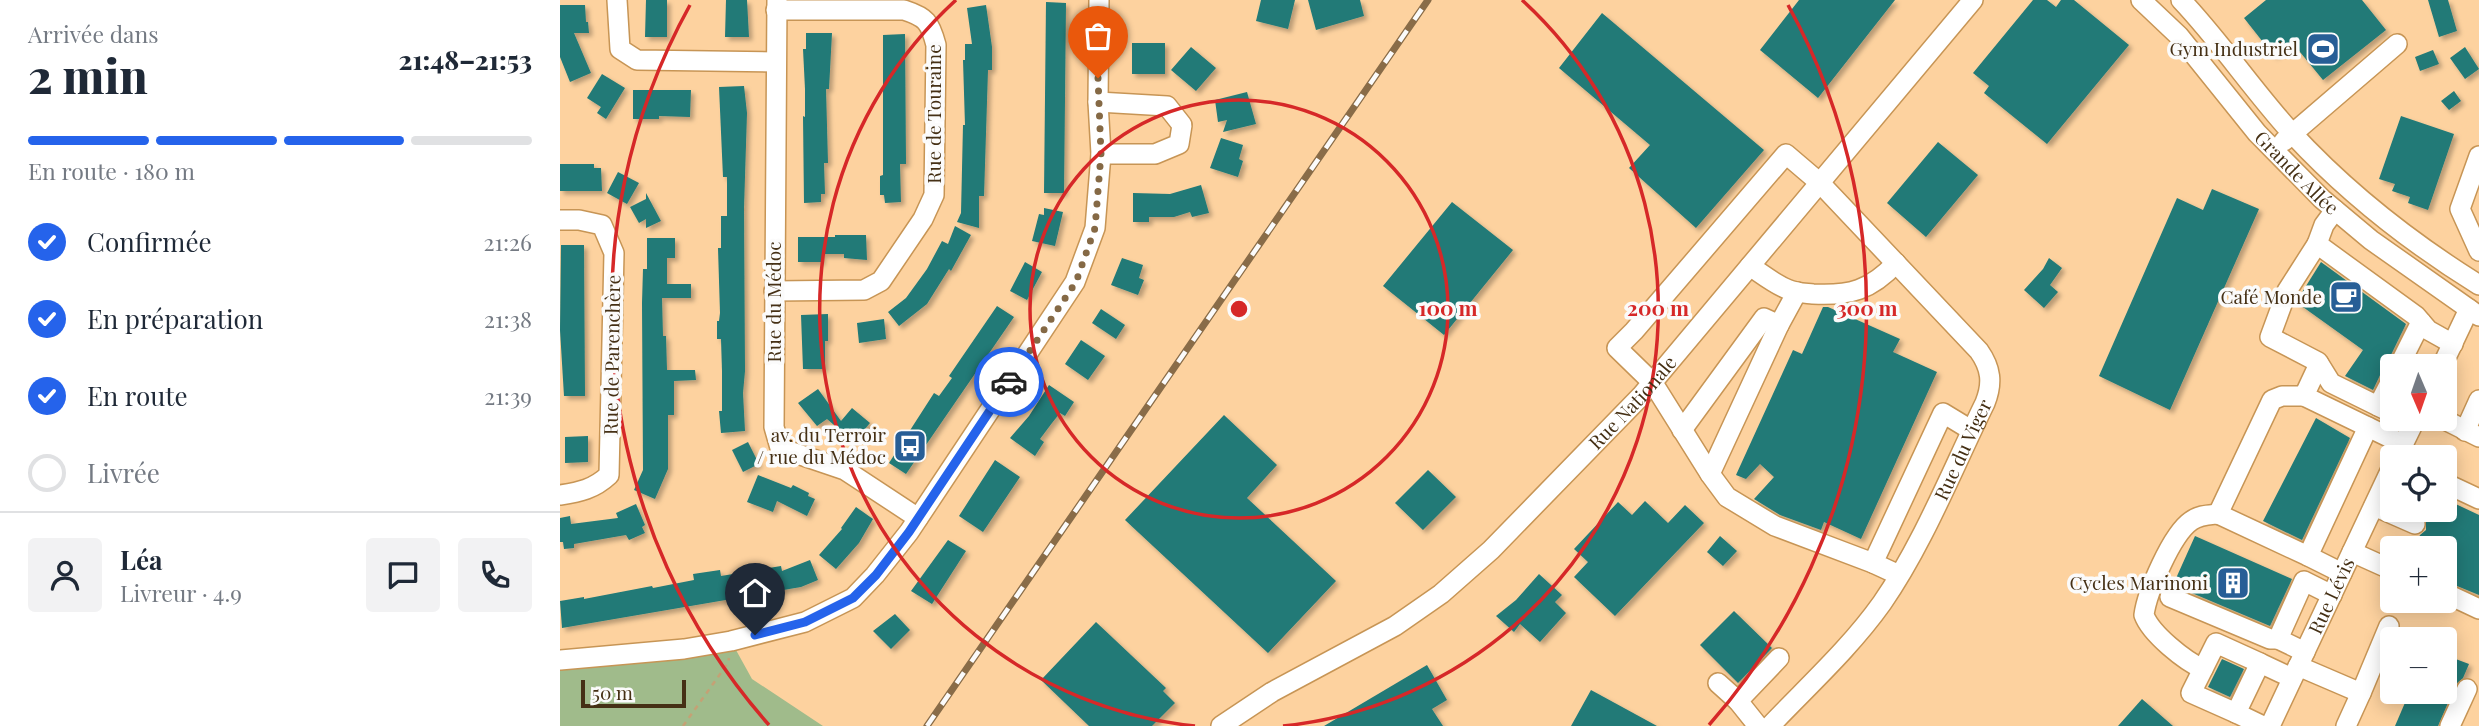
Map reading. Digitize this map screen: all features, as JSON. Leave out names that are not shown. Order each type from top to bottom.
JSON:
[{"type":"street","points":[[617,0],[620,49],[637,60],[776,62]]},
{"type":"street","points":[[560,660],[684,649],[731,641],[805,622],[853,598],[876,575],[918,518],[1076,282],[1095,228],[1101,154],[1098,102],[1099,0]]},
{"type":"street","name":"Rue Nationale","points":[[1221,726],[1272,692],[1395,626],[1448,589],[1518,524],[1653,383],[1973,0]]},
{"type":"street","name":"Grande Allée","points":[[2141,0],[2179,36],[2274,151],[2335,210],[2385,251],[2474,313]]},
{"type":"street","name":"Grande Allée","points":[[2181,0],[2256,92],[2330,172],[2412,240],[2479,283]]},
{"type":"street","name":"Rue du Médoc","points":[[776,5],[774,427],[780,448],[845,470],[918,518]]},
{"type":"street","name":"Rue de Touraine","points":[[774,290],[864,290],[881,281],[923,219],[934,195],[936,45],[931,26],[919,15],[904,10],[776,5]]},
{"type":"street","points":[[2179,36],[2198,19]]},
{"type":"street","points":[[2274,151],[2397,44]]},
{"type":"street","points":[[1098,102],[1167,106],[1182,125],[1179,144],[1155,154],[1101,154]]},
{"type":"street","name":"Rue du Viger","points":[[1653,383],[1617,348],[1786,154],[1820,183],[1979,351],[1989,367],[1989,394],[1899,575],[1854,638],[1770,726]]},
{"type":"street","points":[[2479,156],[2460,209],[2479,251]]},
{"type":"street","points":[[2335,210],[2287,290],[2270,337],[2319,364],[2331,383],[2380,407]]},
{"type":"street","name":"Rue de Parenchère","points":[[560,220],[579,220],[602,225],[614,253],[609,475],[586,491],[560,495]]},
{"type":"street","points":[[2317,244],[2428,330],[2453,344]]},
{"type":"street","points":[[1750,266],[1773,282],[1797,292],[1841,294],[1858,291],[1879,280],[1896,263]]},
{"type":"street","points":[[1710,474],[1797,292]]},
{"type":"street","points":[[2448,354],[2474,313]]},
{"type":"street","points":[[1682,430],[1764,318],[1779,325]]},
{"type":"street","points":[[2405,354],[2421,322]]},
{"type":"street","points":[[2304,396],[2319,364]]},
{"type":"street","points":[[1653,383],[1727,497],[1775,526],[1873,562],[1899,575]]},
{"type":"street","points":[[2218,514],[2272,400],[2282,396],[2304,396],[2368,427],[2393,445]]},
{"type":"street","points":[[2472,434],[2479,400]]},
{"type":"street","points":[[1873,562],[1943,413],[1972,430]]},
{"type":"street","points":[[2308,556],[2368,427]]},
{"type":"street","points":[[2457,489],[2479,499]]},
{"type":"street","name":"Rue Lévis","points":[[2270,726],[2380,493]]},
{"type":"street","points":[[2374,506],[2415,524]]},
{"type":"street","points":[[2203,668],[2188,662],[2151,626],[2144,615],[2165,559],[2180,531],[2198,517],[2218,514],[2342,573]]},
{"type":"street","points":[[2352,552],[2380,565]]},
{"type":"street","points":[[2278,639],[2304,582],[2332,595]]},
{"type":"street","points":[[2170,597],[2270,639],[2278,639]]},
{"type":"street","points":[[2457,599],[2479,609]]},
{"type":"street","points":[[2346,726],[2389,626]]},
{"type":"street","points":[[2278,639],[2298,665]]},
{"type":"street","points":[[2263,726],[2191,693],[2216,643],[2260,663],[2298,665],[2361,693]]},
{"type":"street","points":[[1738,701],[1779,658]]},
{"type":"street","points":[[2235,713],[2260,663]]},
{"type":"street","points":[[1718,683],[1738,701],[1758,726]]},
{"type":"street","points":[[2450,726],[2467,689]]},
{"type":"path","points":[[683,726],[728,663],[731,641]]},
{"type":"green space","points":[[731,641],[752,679],[823,726],[560,726],[560,667]]},
{"type":"building","points":[[646,0],[667,0],[667,37],[645,37]]},
{"type":"building","points":[[726,0],[747,0],[749,37],[725,37]]},
{"type":"building","points":[[1261,0],[1295,0],[1288,29],[1256,21]]},
{"type":"building","points":[[1308,0],[1360,0],[1364,16],[1316,30]]},
{"type":"building","points":[[1799,0],[1895,0],[1818,98],[1760,50]]},
{"type":"building","points":[[2033,0],[2047,0],[2056,7],[2061,0],[2074,0],[2129,45],[2047,144],[1984,93],[1989,86],[1973,73]]},
{"type":"building","points":[[2266,0],[2362,0],[2386,30],[2323,80],[2291,41],[2274,56],[2244,18]]},
{"type":"building","points":[[2428,0],[2448,0],[2457,31],[2439,37]]},
{"type":"building","points":[[1046,2],[1066,3],[1064,193],[1044,193]]},
{"type":"building","points":[[560,5],[585,5],[588,22],[589,33],[574,33],[591,73],[570,82],[560,57]]},
{"type":"building","points":[[986,5],[992,47],[992,70],[988,70],[984,196],[979,196],[979,228],[957,222],[961,213],[965,125],[963,60],[965,44],[972,44],[967,8]]},
{"type":"building","points":[[1602,13],[1764,150],[1696,228],[1629,168],[1650,145],[1559,68]]},
{"type":"building","points":[[806,33],[832,33],[829,89],[826,89],[828,163],[824,163],[825,194],[821,194],[821,202],[804,203],[803,49],[806,49]]},
{"type":"building","points":[[905,34],[906,164],[900,164],[901,202],[885,203],[884,195],[880,195],[880,176],[883,175],[883,35]]},
{"type":"building","points":[[1132,43],[1165,43],[1165,74],[1132,74]]},
{"type":"building","points":[[1191,47],[1216,68],[1196,91],[1171,70]]},
{"type":"building","points":[[2465,47],[2479,69],[2465,79],[2450,58]]},
{"type":"building","points":[[2433,50],[2439,64],[2420,71],[2415,57]]},
{"type":"building","points":[[602,74],[625,88],[606,119],[597,113],[601,107],[587,98]]},
{"type":"building","points":[[744,86],[747,113],[744,208],[745,431],[721,433],[721,339],[717,339],[720,313],[718,248],[721,248],[721,216],[727,216],[727,177],[723,177],[719,87]]},
{"type":"building","points":[[633,90],[691,90],[690,117],[633,119]]},
{"type":"building","points":[[2454,91],[2461,101],[2449,110],[2441,101]]},
{"type":"building","points":[[1247,92],[1256,124],[1223,132],[1227,120],[1218,122],[1215,100]]},
{"type":"building","points":[[2401,116],[2454,134],[2428,210],[2408,203],[2410,197],[2392,191],[2395,184],[2379,179]]},
{"type":"building","points":[[1221,138],[1243,145],[1239,159],[1243,161],[1238,177],[1210,168]]},
{"type":"building","points":[[1938,142],[1978,175],[1926,237],[1887,203]]},
{"type":"building","points":[[560,164],[594,164],[594,168],[601,168],[602,191],[560,191]]},
{"type":"building","points":[[618,172],[639,183],[627,204],[607,193]]},
{"type":"building","points":[[1201,185],[1209,213],[1192,217],[1190,212],[1174,217],[1149,217],[1149,222],[1133,222],[1133,193],[1170,194]]},
{"type":"building","points":[[2212,189],[2259,209],[2170,410],[2099,376],[2177,198],[2203,210]]},
{"type":"building","points":[[646,193],[661,221],[646,228],[646,219],[639,223],[630,207],[646,199]]},
{"type":"building","points":[[1452,202],[1513,250],[1444,335],[1383,286]]},
{"type":"building","points":[[1044,208],[1063,212],[1055,246],[1032,241],[1039,214],[1044,215]]},
{"type":"building","points":[[955,226],[971,235],[951,271],[949,269],[927,304],[899,326],[888,312],[906,298],[927,269],[942,241],[948,244]]},
{"type":"building","points":[[866,235],[867,260],[844,258],[844,254],[822,254],[822,262],[798,262],[798,237]]},
{"type":"building","points":[[647,238],[675,238],[675,258],[667,258],[667,284],[691,284],[691,298],[662,298],[663,336],[666,336],[667,370],[695,370],[696,380],[674,381],[674,415],[668,415],[668,469],[655,499],[634,490],[643,470],[642,303],[643,269],[647,269]]},
{"type":"building","points":[[561,245],[584,245],[585,396],[564,396],[560,330]]},
{"type":"building","points":[[1122,258],[1143,265],[1139,278],[1144,280],[1138,295],[1111,285]]},
{"type":"building","points":[[2049,258],[2062,268],[2050,285],[2058,292],[2044,308],[2024,290]]},
{"type":"building","points":[[1025,262],[1042,272],[1027,300],[1010,291]]},
{"type":"building","points":[[2321,262],[2406,324],[2391,354],[2380,354],[2380,375],[2373,390],[2345,376],[2363,350],[2296,302]]},
{"type":"building","points":[[997,306],[1014,317],[906,474],[889,463],[934,393],[939,396],[952,378],[949,376]]},
{"type":"building","points":[[1823,307],[1900,339],[1893,352],[1937,372],[1861,539],[1824,522],[1821,530],[1780,515],[1754,499],[1774,477],[1760,464],[1746,479],[1736,475],[1793,350],[1802,354]]},
{"type":"building","points":[[1101,309],[1125,325],[1116,339],[1092,323]]},
{"type":"building","points":[[828,314],[825,369],[803,369],[801,315]]},
{"type":"building","points":[[884,319],[886,339],[859,343],[857,323]]},
{"type":"building","points":[[1081,340],[1105,356],[1088,380],[1065,364]]},
{"type":"building","points":[[1049,385],[1074,402],[1065,416],[1060,413],[1040,439],[1044,442],[1035,456],[1010,438],[1029,416]]},
{"type":"building","points":[[818,389],[841,421],[852,408],[870,423],[854,442],[827,419],[817,426],[798,403]]},
{"type":"building","points":[[1224,415],[1277,465],[1247,498],[1336,581],[1268,653],[1125,520]]},
{"type":"building","points":[[2316,418],[2350,438],[2302,540],[2263,521]]},
{"type":"building","points":[[588,436],[588,462],[565,463],[565,437]]},
{"type":"building","points":[[748,442],[759,464],[743,472],[732,450]]},
{"type":"building","points":[[995,460],[1020,477],[983,532],[959,516]]},
{"type":"building","points":[[1428,470],[1456,497],[1423,530],[1395,503]]},
{"type":"building","points":[[758,475],[791,488],[793,485],[809,493],[808,496],[815,499],[807,516],[777,501],[773,512],[747,502]]},
{"type":"building","points":[[1645,501],[1668,523],[1685,505],[1704,523],[1615,616],[1574,577],[1588,562],[1574,549],[1618,502],[1632,515]]},
{"type":"building","points":[[636,504],[645,525],[642,527],[645,533],[629,540],[626,535],[574,544],[574,548],[564,549],[563,542],[560,542],[560,518],[570,516],[571,524],[618,518],[616,513]]},
{"type":"building","points":[[2457,505],[2479,515],[2479,595],[2457,586],[2457,536],[2420,536],[2426,530],[2426,522],[2457,522]]},
{"type":"building","points":[[856,507],[873,519],[859,543],[836,569],[819,555],[842,529]]},
{"type":"building","points":[[1720,536],[1737,551],[1723,566],[1707,552]]},
{"type":"building","name":"Cycles Marinoni","points":[[2195,536],[2292,579],[2270,626],[2173,585]]},
{"type":"building","points":[[948,540],[966,551],[932,604],[911,591]]},
{"type":"building","points":[[810,560],[818,580],[801,587],[562,628],[560,601],[652,586],[653,588],[694,580],[693,574],[720,570],[721,576],[781,566],[782,571]]},
{"type":"building","points":[[1539,574],[1562,595],[1555,602],[1566,613],[1540,642],[1520,624],[1514,632],[1496,616],[1516,600]]},
{"type":"building","points":[[1734,611],[1772,648],[1738,683],[1700,645]]},
{"type":"building","points":[[895,614],[910,630],[891,649],[873,631]]},
{"type":"building","points":[[1096,622],[1166,688],[1163,691],[1175,703],[1152,726],[1089,726],[1041,680]]},
{"type":"building","points":[[2222,659],[2244,669],[2230,697],[2208,687]]},
{"type":"building","points":[[2457,660],[2469,664],[2463,678],[2457,683]]},
{"type":"building","points":[[1427,665],[1447,700],[1432,709],[1443,726],[1324,726]]},
{"type":"building","points":[[1591,690],[1657,726],[1571,726]]},
{"type":"building","points":[[2142,699],[2173,726],[2118,726]]},
{"type":"building","points":[[2404,704],[2447,704],[2438,726],[2395,726]]},
{"type":"railway","points":[[927,726],[1428,0]]},
{"type":"way so far","points":[[1009,382],[1076,282],[1095,228],[1101,154],[1098,78]]},
{"type":"place","name":"Gym Industriel","points":[[2323,49]]},
{"type":"place","name":"Café Monde","points":[[2346,297]]},
{"type":"place","name":"av. du Terroir / rue du Médoc","points":[[910,446]]},
{"type":"place","name":"Cycles Marinoni","points":[[2233,583]]},
{"type":"route","points":[[755,635],[805,622],[853,598],[876,575],[909,532],[1009,382]]}]
